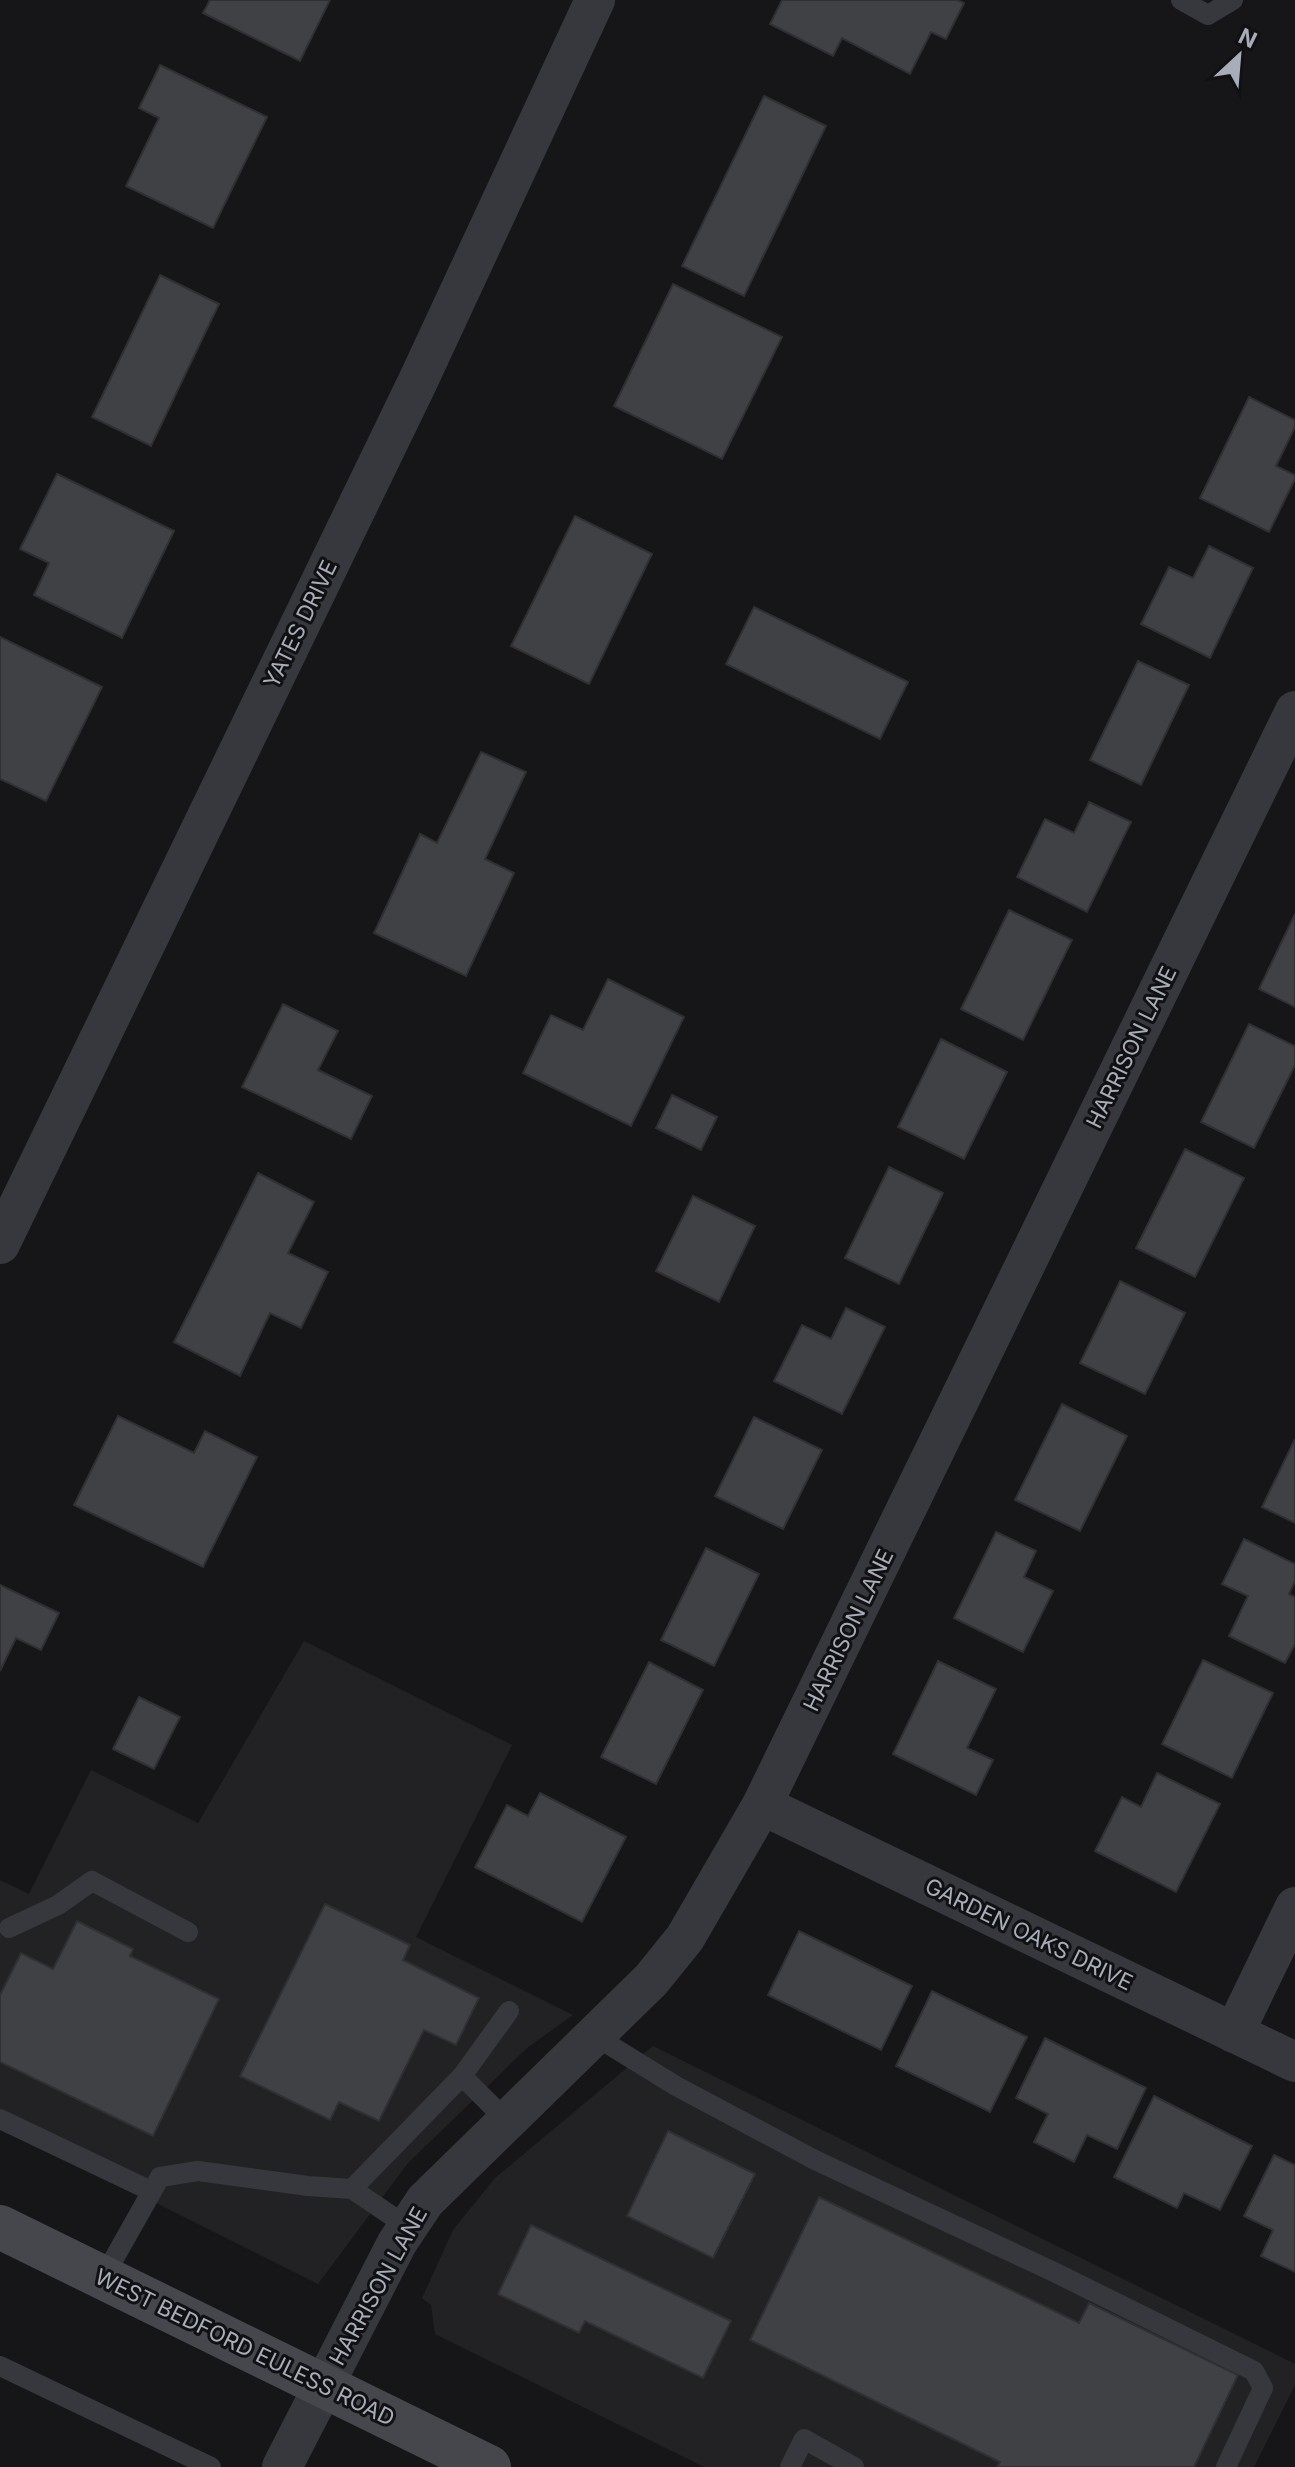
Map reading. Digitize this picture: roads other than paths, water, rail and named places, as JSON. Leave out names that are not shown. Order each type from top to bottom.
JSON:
[{"type":"main road","name":"WEST BEDFORD EULESS ROAD","points":[[0,2227],[489,2467]]},
{"type":"street","name":"YATES DRIVE","points":[[0,1244],[418,381],[595,0]]},
{"type":"street","name":"HARRISON LANE","points":[[282,2467],[323,2385],[425,2201],[651,1980],[685,1938],[762,1805],[1295,711]]},
{"type":"street","name":"GARDEN OAKS DRIVE","points":[[762,1805],[1295,2062]]},
{"type":"street","points":[[1234,2033],[1295,1907]]},
{"type":"lane","points":[[1181,0],[1208,15],[1233,0]]},
{"type":"lane","points":[[3,1932],[58,1905],[92,1881],[188,1932]]},
{"type":"lane","points":[[352,2189],[462,2076],[509,2011]]},
{"type":"lane","points":[[595,2036],[676,2086],[815,2160],[1054,2272],[1254,2371],[1263,2388],[1226,2467]]},
{"type":"lane","points":[[462,2076],[507,2121]]},
{"type":"lane","points":[[0,2119],[151,2191]]},
{"type":"lane","points":[[103,2278],[160,2177],[198,2171],[352,2189],[408,2227]]},
{"type":"lane","points":[[0,2366],[211,2467]]},
{"type":"lane","points":[[790,2467],[804,2439],[854,2467]]}]
